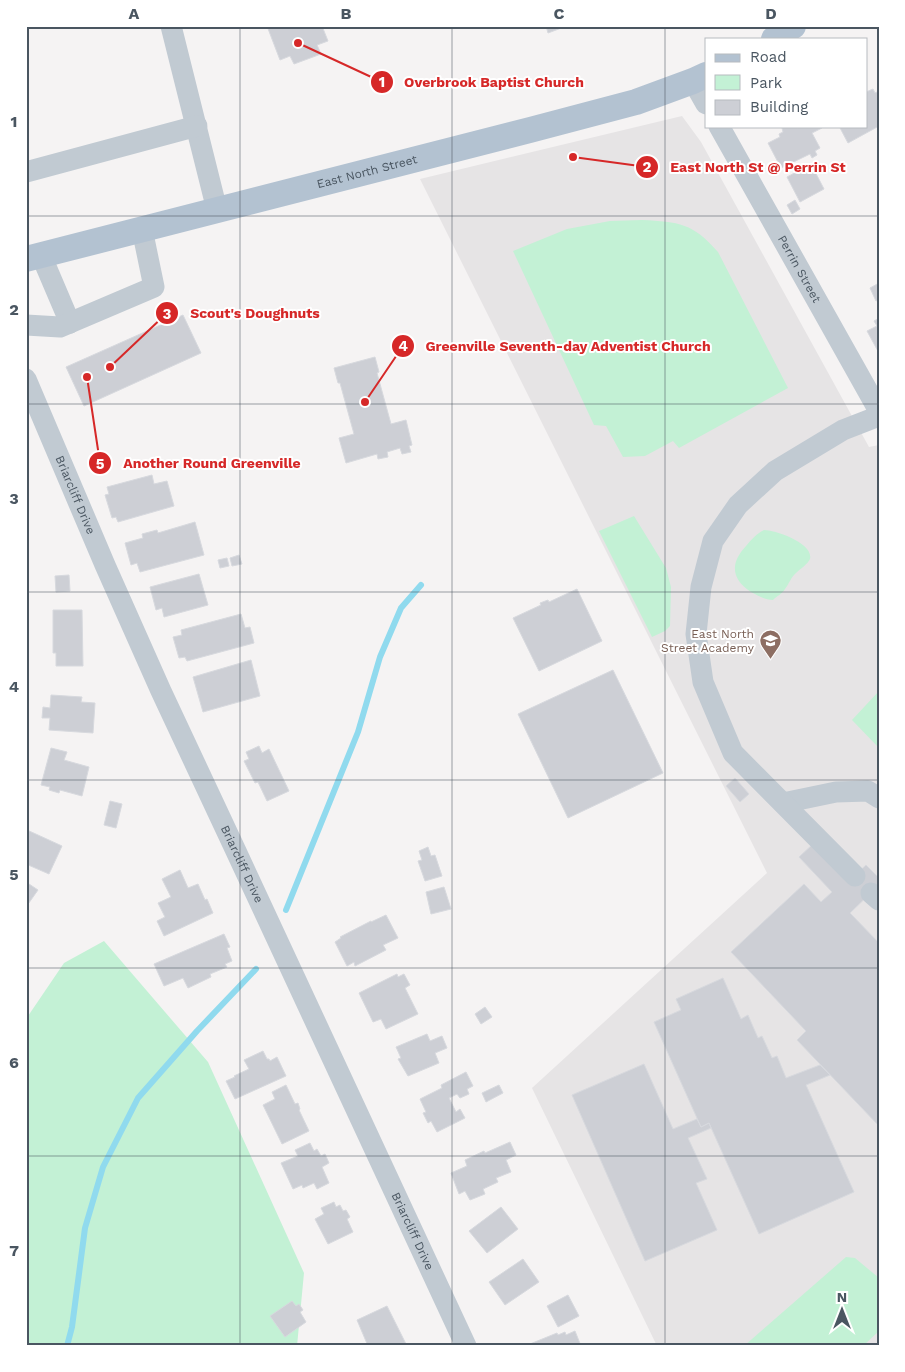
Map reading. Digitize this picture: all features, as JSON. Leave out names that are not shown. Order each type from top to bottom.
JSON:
[{"type":"main road","points":[[775,38],[793,26]]},
{"type":"main road","name":"East North Street","points":[[34,257],[636,102],[700,78]]},
{"type":"street","points":[[171,26],[217,210]]},
{"type":"street","points":[[700,78],[705,100]]},
{"type":"street","points":[[26,172],[197,126]]},
{"type":"street","name":"Perrin Street","points":[[719,128],[879,411]]},
{"type":"street","points":[[26,325],[60,327],[154,287],[142,229]]},
{"type":"street","points":[[34,257],[70,323]]},
{"type":"street","name":"Briarcliff Drive","points":[[26,379],[161,691],[466,1346]]},
{"type":"street","points":[[854,876],[733,753],[704,682],[696,634],[701,587],[713,541],[738,504],[775,470],[843,430],[879,416]]},
{"type":"street","points":[[783,803],[836,792],[868,791],[879,798]]},
{"type":"shaded area","name":"East North Street Academy","points":[[682,116],[701,142],[869,447],[879,445],[879,1346],[657,1346],[532,1088],[767,873],[420,179]]},
{"type":"green space","points":[[642,220],[676,223],[684,226],[701,235],[718,252],[788,388],[679,448],[673,441],[645,456],[623,457],[606,426],[594,425],[513,251],[567,229],[610,221]]},
{"type":"green space","points":[[634,516],[666,568],[671,587],[670,626],[665,631],[652,637],[599,531]]},
{"type":"green space","points":[[764,530],[793,538],[810,553],[810,559],[806,565],[794,575],[782,592],[773,600],[762,598],[744,587],[736,576],[735,570],[737,559],[741,552],[754,537]]},
{"type":"green space","points":[[879,691],[879,748],[852,720]]},
{"type":"green space","points":[[104,941],[208,1062],[304,1273],[297,1346],[26,1346],[26,1019],[64,963]]},
{"type":"green space","points":[[846,1257],[855,1258],[879,1278],[879,1331],[863,1346],[744,1346]]},
{"type":"building","points":[[267,26],[322,26],[328,41],[317,45],[321,54],[294,64],[290,56],[280,60]]},
{"type":"building","points":[[546,26],[564,26],[564,27],[548,33]]},
{"type":"building","points":[[873,89],[875,93],[879,91],[879,126],[848,143],[840,128],[868,128],[868,91]]},
{"type":"building","points":[[782,128],[822,128],[812,133],[820,148],[815,151],[817,155],[812,158],[810,154],[781,168],[768,143],[780,137],[779,134],[783,132]]},
{"type":"building","points":[[811,164],[824,189],[800,202],[787,177]]},
{"type":"building","points":[[795,200],[800,209],[792,214],[787,205]]},
{"type":"building","points":[[879,283],[879,301],[876,301],[870,288]]},
{"type":"building","points":[[183,315],[201,353],[84,406],[66,367]]},
{"type":"building","points":[[879,318],[879,353],[867,331],[877,326],[874,321]]},
{"type":"building","points":[[375,357],[379,372],[377,373],[391,424],[406,420],[412,445],[409,446],[411,452],[402,454],[400,448],[387,452],[388,457],[378,459],[377,454],[346,463],[339,438],[354,434],[334,368]]},
{"type":"building","points":[[152,475],[154,484],[167,481],[174,506],[118,522],[116,517],[112,518],[105,495],[109,494],[107,487]]},
{"type":"building","points":[[195,522],[204,555],[140,572],[137,563],[131,565],[125,543],[143,538],[142,534],[157,530],[158,533]]},
{"type":"building","points":[[239,555],[242,564],[232,566],[230,558]]},
{"type":"building","points":[[227,558],[229,566],[220,568],[218,560]]},
{"type":"building","points":[[199,574],[208,605],[164,617],[162,608],[156,610],[150,587]]},
{"type":"building","points":[[69,575],[70,591],[56,592],[55,576]]},
{"type":"building","points":[[577,589],[602,641],[539,671],[513,618],[541,605],[540,603],[548,600],[549,602]]},
{"type":"building","points":[[53,610],[82,610],[83,666],[56,666],[56,653],[53,653]]},
{"type":"building","points":[[241,614],[245,628],[250,627],[254,643],[187,661],[185,657],[179,658],[173,637],[182,635],[181,630]]},
{"type":"building","points":[[251,660],[260,696],[203,712],[193,677]]},
{"type":"building","points":[[613,670],[663,773],[568,818],[518,714]]},
{"type":"building","points":[[51,695],[82,697],[81,702],[95,703],[93,733],[49,730],[50,718],[42,718],[43,707],[50,708]]},
{"type":"building","points":[[259,746],[262,753],[269,749],[289,791],[267,801],[258,782],[255,783],[244,761],[249,759],[246,752]]},
{"type":"building","points":[[51,748],[67,752],[64,760],[89,767],[82,796],[60,790],[59,793],[49,790],[50,787],[41,785]]},
{"type":"building","points":[[735,778],[749,794],[740,802],[726,786]]},
{"type":"building","points":[[110,801],[122,804],[116,828],[104,825]]},
{"type":"building","points":[[27,830],[62,846],[49,874],[26,864]]},
{"type":"building","points":[[813,844],[849,881],[866,865],[879,878],[879,885],[850,913],[879,943],[879,1126],[797,1040],[806,1031],[731,952],[804,884],[821,902],[832,892],[799,857]]},
{"type":"building","points":[[428,847],[431,856],[435,855],[442,876],[425,881],[418,861],[422,860],[419,851]]},
{"type":"building","points":[[180,870],[188,888],[198,884],[213,913],[164,936],[157,921],[165,917],[158,903],[171,897],[162,879]]},
{"type":"building","points":[[26,882],[38,890],[26,907]]},
{"type":"building","points":[[444,887],[451,909],[431,914],[426,892]]},
{"type":"building","points":[[386,915],[398,938],[383,945],[386,950],[355,966],[354,962],[347,966],[335,942],[340,937]]},
{"type":"building","points":[[224,934],[230,947],[227,948],[232,961],[225,964],[227,967],[210,974],[211,977],[188,988],[183,978],[164,986],[154,964]]},
{"type":"building","points":[[397,974],[398,977],[404,974],[410,985],[405,988],[418,1014],[386,1029],[381,1019],[373,1022],[359,993]]},
{"type":"building","points":[[723,978],[741,1019],[748,1015],[758,1038],[762,1036],[772,1058],[777,1056],[786,1078],[820,1065],[830,1075],[806,1085],[854,1192],[759,1234],[709,1123],[701,1127],[654,1022],[681,1010],[676,999]]},
{"type":"building","points":[[485,1007],[492,1017],[481,1024],[475,1014]]},
{"type":"building","points":[[427,1034],[430,1041],[442,1036],[447,1048],[435,1053],[439,1063],[408,1076],[398,1059],[401,1058],[396,1047]]},
{"type":"building","points":[[263,1051],[270,1061],[277,1057],[286,1076],[235,1099],[226,1081],[249,1069],[244,1060]]},
{"type":"building","points":[[644,1064],[673,1129],[697,1119],[701,1127],[709,1123],[711,1128],[688,1138],[707,1179],[696,1183],[717,1230],[645,1261],[572,1095]]},
{"type":"building","points":[[466,1072],[473,1086],[467,1089],[469,1094],[460,1098],[457,1094],[449,1098],[456,1112],[460,1109],[465,1118],[437,1132],[431,1121],[428,1123],[423,1113],[426,1112],[420,1099],[442,1088],[441,1085]]},
{"type":"building","points":[[286,1085],[295,1104],[298,1103],[299,1110],[309,1131],[282,1144],[263,1105],[275,1099],[272,1092]]},
{"type":"building","points":[[499,1085],[503,1093],[486,1102],[482,1093]]},
{"type":"building","points":[[510,1142],[516,1155],[506,1160],[511,1172],[496,1178],[498,1182],[483,1189],[485,1194],[470,1200],[465,1191],[459,1194],[451,1173],[467,1166],[465,1160]]},
{"type":"building","points":[[310,1143],[314,1151],[317,1149],[321,1156],[325,1154],[329,1163],[322,1167],[329,1183],[317,1189],[314,1183],[303,1188],[302,1185],[293,1189],[281,1163],[298,1156],[295,1150]]},
{"type":"building","points":[[334,1202],[336,1207],[340,1205],[343,1211],[346,1210],[350,1217],[347,1219],[353,1232],[328,1244],[315,1219],[324,1214],[321,1208]]},
{"type":"building","points":[[501,1207],[518,1229],[487,1253],[469,1231]]},
{"type":"building","points":[[523,1259],[539,1282],[505,1305],[489,1282]]},
{"type":"building","points":[[568,1295],[579,1316],[558,1327],[547,1306]]},
{"type":"building","points":[[292,1301],[296,1306],[299,1304],[303,1310],[300,1312],[306,1322],[285,1337],[270,1316]]},
{"type":"building","points":[[387,1306],[406,1344],[403,1346],[376,1346],[376,1344],[368,1346],[357,1320]]},
{"type":"building","points":[[575,1331],[581,1346],[531,1346],[530,1344],[557,1333],[558,1335],[565,1332],[566,1335]]},
{"type":"waterway","points":[[286,910],[358,732],[380,657],[401,608],[421,585]]},
{"type":"waterway","points":[[67,1346],[72,1327],[85,1228],[103,1167],[138,1098],[197,1031],[256,969]]},
{"type":"place","name":"Overbrook Baptist Church","points":[[298,43]]},
{"type":"place","name":"East North St @ Perrin St","points":[[573,157]]},
{"type":"place","name":"Scout's Doughnuts","points":[[110,367]]},
{"type":"place","name":"Another Round Greenville","points":[[87,377]]},
{"type":"place","name":"Greenville Seventh-day Adventist Church","points":[[365,402]]},
{"type":"place","name":"East North Street Academy","points":[[770,660]]}]
